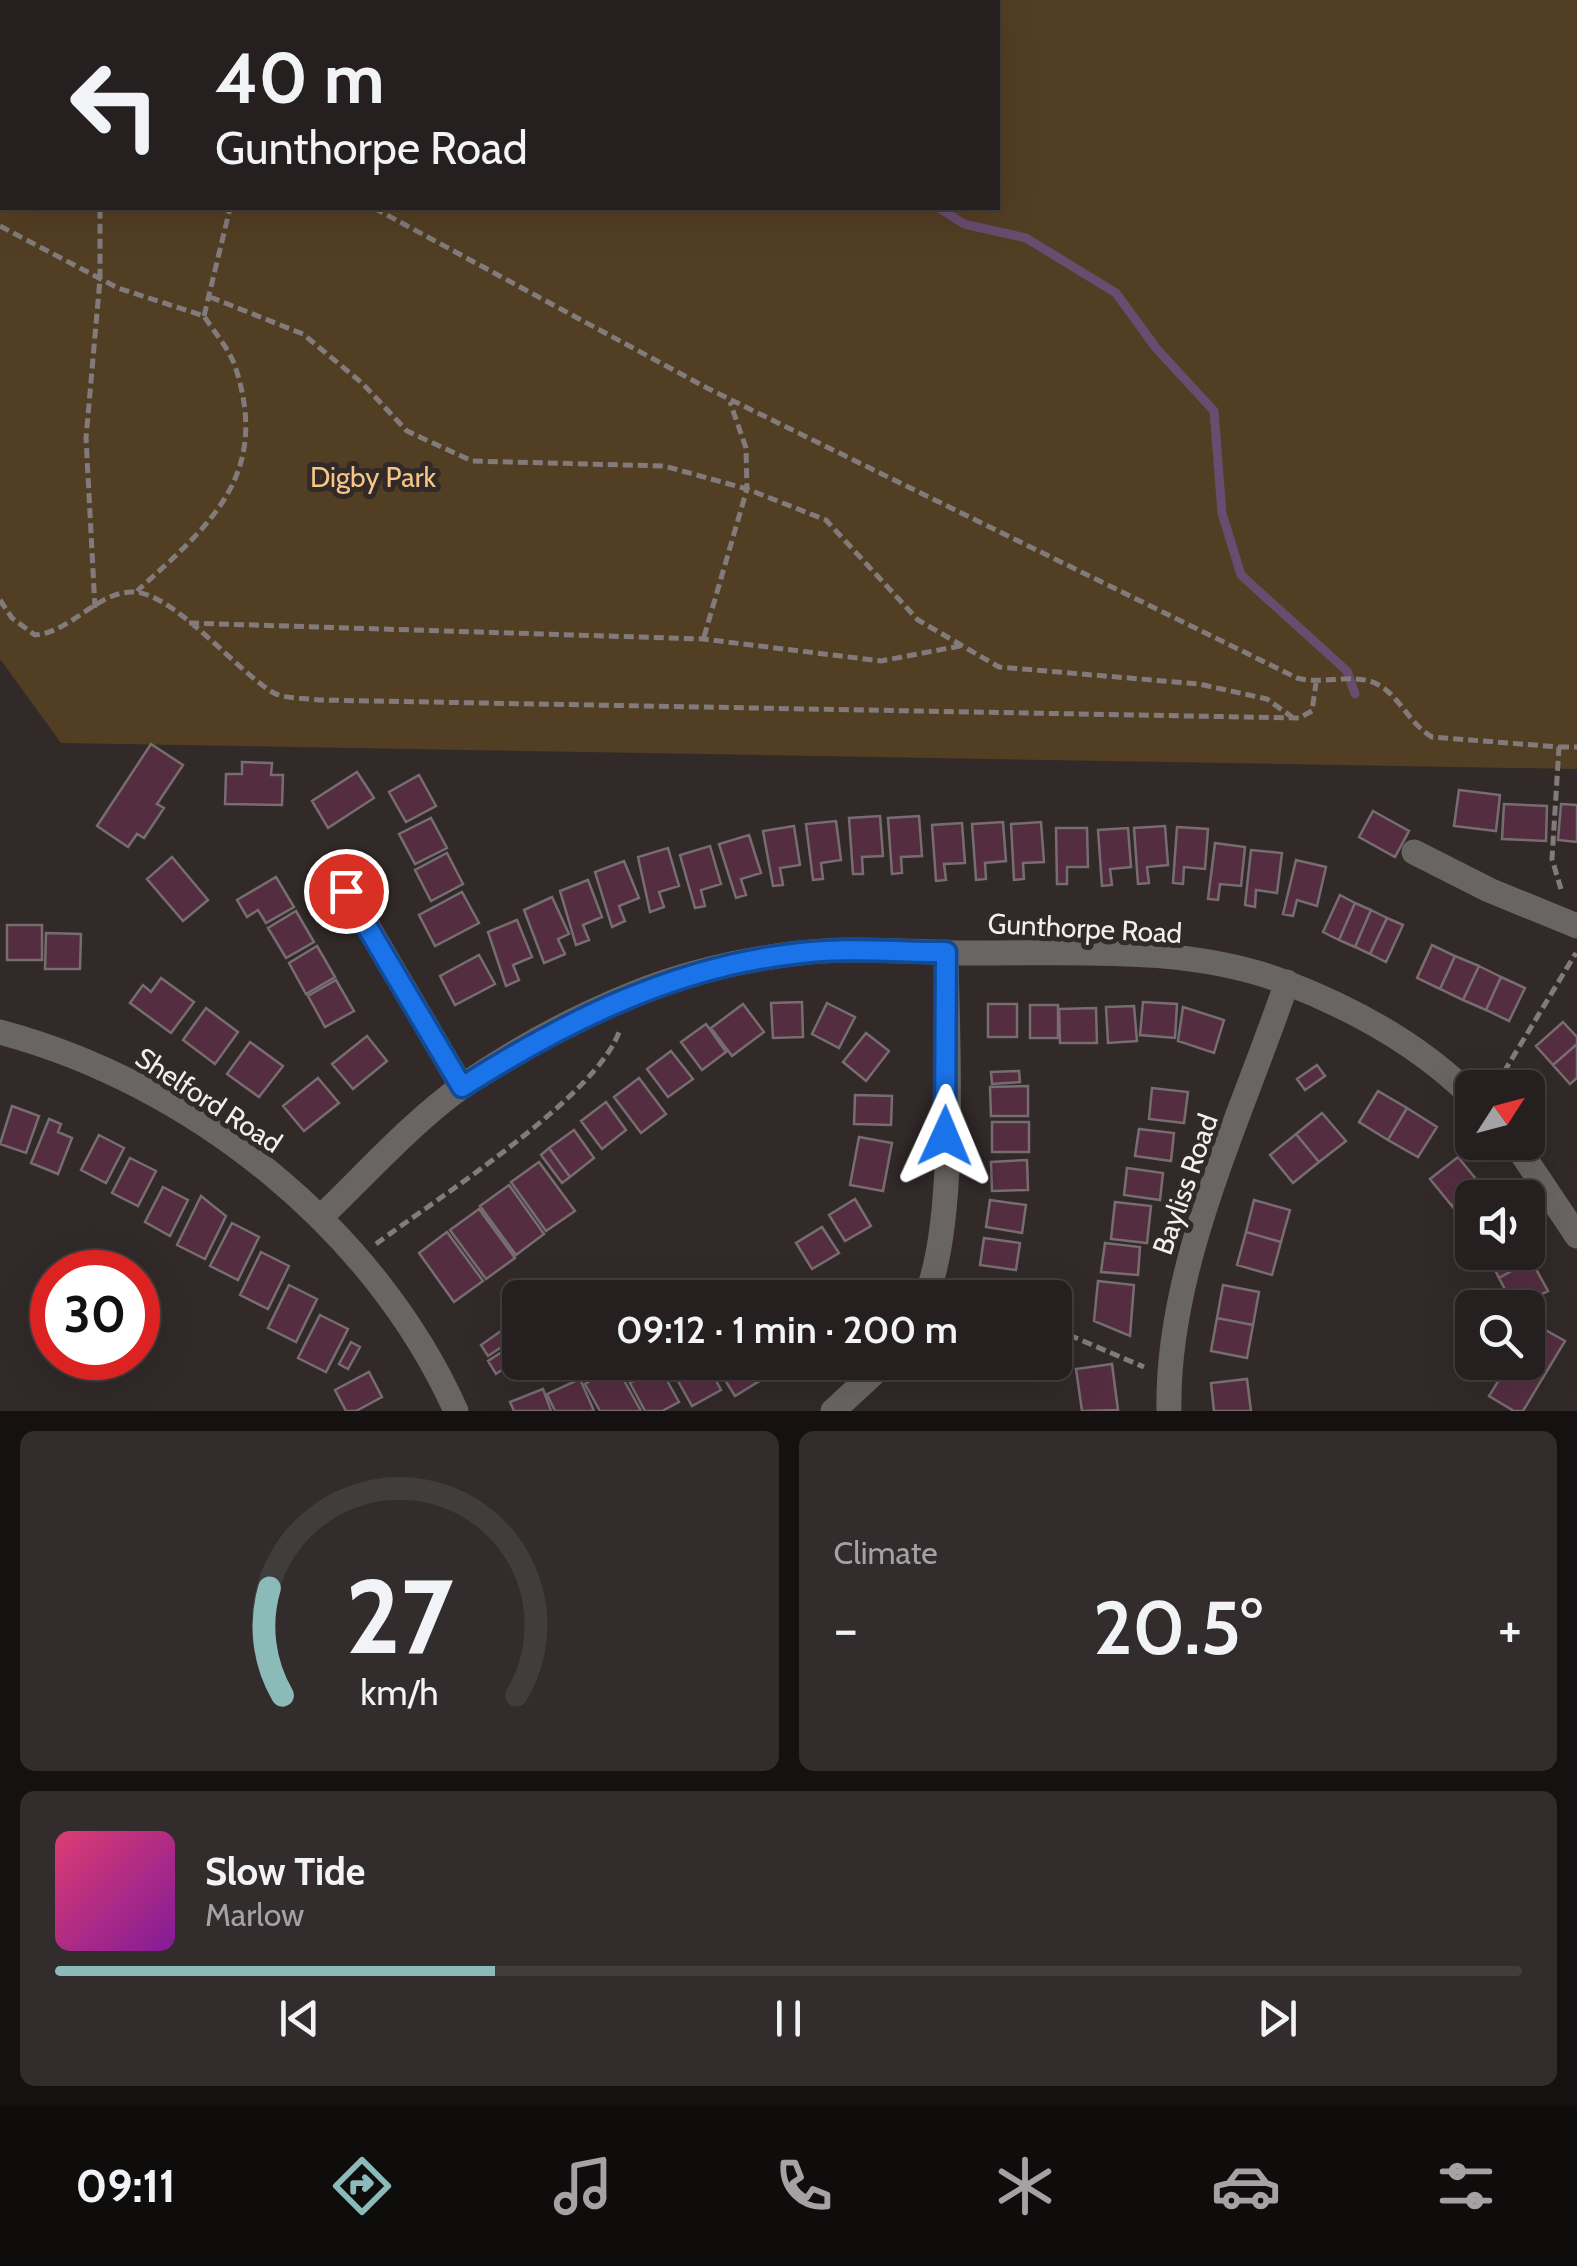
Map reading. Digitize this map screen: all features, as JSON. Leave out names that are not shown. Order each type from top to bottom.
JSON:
[{"type":"street","points":[[1414,852],[1572,924]]},
{"type":"street","points":[[346,891],[462,1087]]},
{"type":"street","points":[[933,1280],[944,1199],[946,952]]},
{"type":"street","name":"Gunthorpe Road","points":[[320,1218],[462,1087],[526,1046],[631,995],[734,962],[793,954],[946,952],[1175,960],[1286,982],[1397,1037],[1455,1080]]},
{"type":"street","name":"Bayliss Road","points":[[1169,1411],[1168,1379],[1186,1270],[1286,982]]},
{"type":"street","name":"Shelford Road","points":[[0,1032],[42,1043],[156,1097],[236,1148],[320,1218],[358,1258],[411,1328],[456,1411]]},
{"type":"street","points":[[1526,1160],[1577,1236]]},
{"type":"street","points":[[833,1411],[864,1398]]},
{"type":"path","points":[[95,608],[86,438],[100,278],[100,210]]},
{"type":"path","points":[[204,316],[230,210]]},
{"type":"path","points":[[378,210],[729,399],[1279,669],[1316,683],[1373,682],[1392,694],[1416,728],[1432,737],[1577,747]]},
{"type":"path","points":[[0,226],[100,278],[204,316],[236,368],[248,447],[233,491],[137,592]]},
{"type":"path","points":[[210,297],[303,334],[362,383],[407,430],[472,461],[664,466],[746,488],[826,520],[918,620],[1000,666],[1198,684],[1266,700],[1293,718]]},
{"type":"path","points":[[704,638],[746,488],[746,448],[729,399]]},
{"type":"path","points":[[0,600],[12,618],[35,635],[52,634],[118,594],[137,592],[160,602],[277,695],[319,700],[1293,718],[1312,711],[1316,683]]},
{"type":"path","points":[[186,622],[704,638],[881,661],[963,646]]},
{"type":"path","points":[[1560,747],[1552,859],[1572,924]]},
{"type":"path","points":[[1506,1070],[1577,952]]},
{"type":"path","points":[[358,1258],[557,1108],[616,1044],[631,995]]},
{"type":"path","points":[[1072,1337],[1168,1379]]},
{"type":"green space","name":"Digby Park","points":[[1000,0],[1577,0],[1577,769],[61,743],[0,659],[0,210],[1000,210]]},
{"type":"building","points":[[151,744],[183,765],[157,804],[164,808],[144,838],[137,834],[128,847],[97,826]]},
{"type":"building","points":[[242,762],[272,763],[271,775],[283,775],[282,805],[225,804],[226,774],[242,774]]},
{"type":"building","points":[[357,772],[374,798],[328,828],[312,801]]},
{"type":"building","points":[[419,775],[436,806],[406,822],[389,792]]},
{"type":"building","points":[[1459,790],[1500,795],[1496,831],[1454,826]]},
{"type":"building","points":[[1504,804],[1547,806],[1546,841],[1502,839]]},
{"type":"building","points":[[1561,804],[1577,805],[1577,842],[1558,840]]},
{"type":"building","points":[[1373,811],[1409,831],[1395,857],[1359,837]]},
{"type":"building","points":[[880,816],[883,856],[862,857],[863,874],[853,874],[849,818]]},
{"type":"building","points":[[919,816],[922,856],[901,857],[902,873],[892,874],[888,818]]},
{"type":"building","points":[[431,818],[447,848],[415,864],[399,834]]},
{"type":"building","points":[[836,821],[841,860],[821,863],[823,879],[813,880],[806,824]]},
{"type":"building","points":[[1003,822],[1006,861],[985,863],[986,879],[976,880],[972,824]]},
{"type":"building","points":[[1041,822],[1044,862],[1023,863],[1024,879],[1014,880],[1011,824]]},
{"type":"building","points":[[962,823],[965,863],[944,864],[946,880],[936,881],[932,825]]},
{"type":"building","points":[[794,826],[800,865],[780,868],[783,885],[773,886],[763,831]]},
{"type":"building","points":[[1165,826],[1168,865],[1147,867],[1149,883],[1138,884],[1134,828]]},
{"type":"building","points":[[1177,827],[1208,829],[1205,869],[1184,867],[1183,884],[1173,883]]},
{"type":"building","points":[[1056,828],[1087,828],[1088,867],[1067,867],[1067,884],[1057,884]]},
{"type":"building","points":[[1128,828],[1131,867],[1110,869],[1112,885],[1102,886],[1098,830]]},
{"type":"building","points":[[749,835],[761,873],[741,879],[746,895],[736,898],[719,844]]},
{"type":"building","points":[[1215,843],[1245,847],[1241,886],[1220,884],[1218,900],[1208,899]]},
{"type":"building","points":[[710,846],[721,884],[701,890],[705,906],[695,908],[680,855]]},
{"type":"building","points":[[668,848],[679,886],[659,892],[664,907],[650,912],[638,857]]},
{"type":"building","points":[[1251,850],[1282,853],[1277,893],[1256,890],[1255,907],[1245,905]]},
{"type":"building","points":[[447,853],[463,884],[431,901],[415,870]]},
{"type":"building","points":[[172,857],[208,900],[183,921],[147,879]]},
{"type":"building","points":[[1296,860],[1326,867],[1317,906],[1297,900],[1293,916],[1283,914]]},
{"type":"building","points":[[624,861],[639,898],[619,906],[625,921],[612,927],[595,872]]},
{"type":"building","points":[[276,877],[294,907],[266,923],[258,910],[247,917],[237,900]]},
{"type":"building","points":[[588,880],[602,917],[583,925],[589,940],[576,945],[560,891]]},
{"type":"building","points":[[462,892],[479,923],[435,946],[419,915]]},
{"type":"building","points":[[1340,895],[1355,903],[1339,940],[1323,932]]},
{"type":"building","points":[[552,897],[569,934],[558,939],[565,954],[544,963],[524,910]]},
{"type":"building","points":[[1355,903],[1371,910],[1355,947],[1339,940]]},
{"type":"building","points":[[1371,910],[1387,918],[1370,954],[1355,947]]},
{"type":"building","points":[[296,911],[314,942],[286,958],[268,928]]},
{"type":"building","points":[[1387,918],[1403,925],[1386,962],[1370,954]]},
{"type":"building","points":[[517,920],[532,957],[513,965],[519,980],[506,986],[488,932]]},
{"type":"building","points":[[7,925],[42,925],[42,960],[7,960]]},
{"type":"building","points":[[46,933],[81,934],[80,969],[45,969]]},
{"type":"building","points":[[1432,945],[1455,956],[1440,989],[1417,978]]},
{"type":"building","points":[[317,946],[335,977],[306,994],[289,963]]},
{"type":"building","points":[[479,955],[495,984],[455,1005],[440,976]]},
{"type":"building","points":[[1455,956],[1479,966],[1463,1000],[1440,989]]},
{"type":"building","points":[[1479,966],[1501,977],[1486,1010],[1463,1000]]},
{"type":"building","points":[[1501,977],[1525,988],[1509,1021],[1486,1010]]},
{"type":"building","points":[[161,978],[194,1002],[171,1033],[130,1003],[143,985],[151,992]]},
{"type":"building","points":[[336,980],[354,1011],[325,1027],[308,996]]},
{"type":"building","points":[[802,1002],[803,1037],[773,1038],[771,1003]]},
{"type":"building","points":[[1143,1002],[1177,1004],[1175,1038],[1140,1035]]},
{"type":"building","points":[[827,1003],[855,1017],[839,1048],[812,1034]]},
{"type":"building","points":[[743,1004],[764,1032],[732,1056],[711,1028]]},
{"type":"building","points":[[988,1004],[1017,1004],[1017,1037],[988,1037]]},
{"type":"building","points":[[1030,1005],[1058,1005],[1058,1038],[1030,1038]]},
{"type":"building","points":[[1134,1006],[1137,1041],[1108,1043],[1106,1007]]},
{"type":"building","points":[[1183,1007],[1224,1020],[1214,1053],[1178,1041]]},
{"type":"building","points":[[206,1008],[238,1032],[215,1064],[183,1040]]},
{"type":"building","points":[[1096,1008],[1097,1043],[1060,1043],[1059,1009]]},
{"type":"building","points":[[1563,1022],[1577,1037],[1577,1044],[1553,1065],[1536,1046]]},
{"type":"building","points":[[706,1024],[726,1052],[702,1070],[681,1042]]},
{"type":"building","points":[[866,1033],[889,1051],[866,1081],[843,1062]]},
{"type":"building","points":[[367,1036],[387,1061],[353,1089],[332,1064]]},
{"type":"building","points":[[250,1042],[283,1066],[259,1097],[227,1074]]},
{"type":"building","points":[[1577,1044],[1577,1078],[1570,1084],[1553,1065]]},
{"type":"building","points":[[671,1051],[693,1079],[668,1097],[647,1069]]},
{"type":"building","points":[[1317,1065],[1325,1076],[1305,1090],[1297,1079]]},
{"type":"building","points":[[1019,1071],[1020,1082],[992,1084],[991,1072]]},
{"type":"building","points":[[318,1078],[339,1103],[304,1131],[283,1106]]},
{"type":"building","points":[[639,1078],[666,1114],[641,1133],[614,1097]]},
{"type":"building","points":[[1028,1086],[1028,1116],[991,1116],[990,1087]]},
{"type":"building","points":[[1152,1088],[1188,1092],[1184,1123],[1149,1119]]},
{"type":"building","points":[[1378,1091],[1407,1108],[1388,1140],[1359,1122]]},
{"type":"building","points":[[855,1095],[892,1096],[891,1125],[854,1124]]},
{"type":"building","points":[[606,1102],[626,1130],[602,1149],[581,1121]]},
{"type":"building","points":[[12,1106],[39,1116],[26,1153],[0,1144]]},
{"type":"building","points":[[1407,1108],[1437,1127],[1418,1157],[1388,1140]]},
{"type":"building","points":[[1322,1113],[1346,1141],[1319,1162],[1296,1134]]},
{"type":"building","points":[[49,1119],[61,1124],[58,1132],[72,1138],[58,1174],[31,1163]]},
{"type":"building","points":[[992,1122],[1029,1122],[1029,1152],[992,1152]]},
{"type":"building","points":[[1139,1129],[1174,1133],[1171,1161],[1135,1156]]},
{"type":"building","points":[[574,1130],[594,1158],[570,1177],[549,1148]]},
{"type":"building","points":[[1296,1134],[1319,1162],[1293,1183],[1270,1155]]},
{"type":"building","points":[[99,1135],[124,1148],[106,1183],[81,1170]]},
{"type":"building","points":[[859,1137],[892,1143],[883,1191],[850,1185]]},
{"type":"building","points":[[549,1148],[570,1177],[562,1183],[541,1155]]},
{"type":"building","points":[[130,1158],[156,1171],[138,1206],[112,1193]]},
{"type":"building","points":[[1455,1159],[1460,1160],[1477,1180],[1455,1180],[1452,1206],[1430,1179]]},
{"type":"building","points":[[1027,1160],[1028,1190],[992,1191],[991,1162]]},
{"type":"building","points":[[539,1162],[575,1211],[546,1231],[511,1182]]},
{"type":"building","points":[[1127,1168],[1163,1173],[1160,1200],[1124,1195]]},
{"type":"building","points":[[509,1185],[544,1234],[516,1255],[480,1206]]},
{"type":"building","points":[[163,1187],[188,1200],[170,1236],[145,1222]]},
{"type":"building","points":[[201,1196],[226,1216],[205,1259],[177,1245]]},
{"type":"building","points":[[855,1199],[871,1226],[845,1241],[829,1215]]},
{"type":"building","points":[[990,1200],[1026,1205],[1022,1233],[986,1227]]},
{"type":"building","points":[[1254,1200],[1290,1210],[1281,1242],[1246,1232]]},
{"type":"building","points":[[1115,1202],[1151,1206],[1147,1243],[1111,1239]]},
{"type":"building","points":[[479,1209],[515,1258],[486,1279],[450,1230]]},
{"type":"building","points":[[232,1223],[259,1237],[238,1280],[210,1266]]},
{"type":"building","points":[[822,1227],[839,1253],[812,1269],[796,1243]]},
{"type":"building","points":[[447,1232],[483,1281],[454,1302],[419,1253]]},
{"type":"building","points":[[1246,1232],[1281,1242],[1272,1275],[1237,1265]]},
{"type":"building","points":[[984,1238],[1020,1243],[1016,1270],[980,1265]]},
{"type":"building","points":[[1105,1243],[1140,1247],[1138,1275],[1101,1272]]},
{"type":"building","points":[[261,1252],[289,1266],[268,1309],[240,1295]]},
{"type":"building","points":[[1495,1270],[1513,1270],[1499,1278]]},
{"type":"building","points":[[1513,1270],[1536,1270],[1548,1291],[1505,1290],[1499,1278]]},
{"type":"building","points":[[1098,1281],[1134,1285],[1130,1336],[1094,1321]]},
{"type":"building","points":[[289,1285],[317,1299],[296,1342],[268,1328]]},
{"type":"building","points":[[1223,1285],[1259,1292],[1253,1325],[1217,1318]]},
{"type":"building","points":[[320,1315],[348,1329],[326,1372],[298,1358]]},
{"type":"building","points":[[1217,1318],[1253,1325],[1247,1358],[1211,1351]]},
{"type":"building","points":[[1545,1330],[1565,1341],[1545,1370]]},
{"type":"building","points":[[502,1332],[502,1347],[488,1356],[481,1345]]},
{"type":"building","points":[[351,1342],[360,1347],[348,1369],[339,1364]]},
{"type":"building","points":[[502,1352],[502,1370],[496,1374],[488,1361]]},
{"type":"building","points":[[1112,1364],[1118,1410],[1082,1411],[1076,1369]]},
{"type":"building","points":[[369,1372],[382,1397],[356,1411],[346,1411],[335,1390]]},
{"type":"building","points":[[1247,1379],[1251,1411],[1214,1411],[1211,1383]]},
{"type":"building","points":[[580,1380],[594,1411],[555,1411],[547,1394]]},
{"type":"building","points":[[592,1380],[624,1380],[641,1411],[600,1411],[585,1384]]},
{"type":"building","points":[[667,1380],[679,1402],[662,1411],[645,1411],[630,1383]]},
{"type":"building","points":[[677,1380],[716,1380],[721,1390],[692,1406]]},
{"type":"building","points":[[725,1380],[761,1380],[735,1396]]},
{"type":"building","points":[[1499,1380],[1542,1380],[1523,1411],[1514,1411],[1489,1396]]},
{"type":"building","points":[[543,1389],[551,1411],[514,1411],[510,1402]]},
{"type":"waterway","points":[[942,210],[964,224],[1026,238],[1116,293],[1156,348],[1214,411],[1222,513],[1241,575],[1347,671],[1355,694]]},
{"type":"route","points":[[346,891],[462,1087],[526,1046],[631,995],[734,962],[824,951],[946,952],[945,1136]]}]
